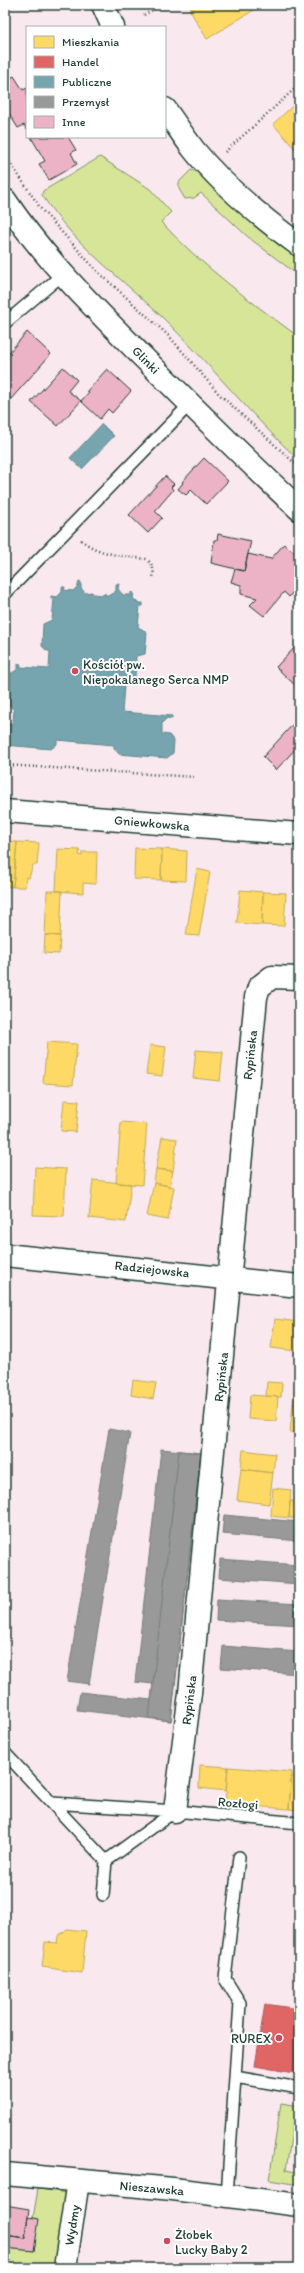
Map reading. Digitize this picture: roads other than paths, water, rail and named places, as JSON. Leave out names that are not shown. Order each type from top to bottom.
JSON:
[{"type":"street","points":[[103,5],[114,26]]},
{"type":"street","points":[[166,111],[194,150],[209,167],[254,209],[299,245]]},
{"type":"street","name":"Glinki","points":[[5,200],[62,275],[190,404],[299,509]]},
{"type":"street","name":"Gniewkowska","points":[[5,811],[299,834]]},
{"type":"street","name":"Rypińska","points":[[175,1811],[190,1693],[231,1277],[243,1122],[256,997],[259,987],[272,977],[299,978]]},
{"type":"street","name":"Radziejowska","points":[[5,1255],[231,1277],[299,1286]]},
{"type":"street","name":"Nieszawska","points":[[5,2174],[228,2196],[299,2205]]},
{"type":"street","name":"Wydmy","points":[[65,2268],[78,2181]]},
{"type":"lane","points":[[5,322],[62,275]]},
{"type":"lane","points":[[5,594],[190,404]]},
{"type":"lane","points":[[5,1753],[106,1862],[103,1895]]},
{"type":"lane","name":"Rozłogi","points":[[52,1802],[299,1822]]},
{"type":"lane","points":[[106,1862],[175,1811]]},
{"type":"lane","points":[[228,2196],[240,2002],[225,1979],[239,1858]]},
{"type":"lane","points":[[235,2077],[299,2088]]},
{"type":"place","name":"Kościół pw. Niepokalanego Serca NMP","points":[[75,671]]},
{"type":"place","name":"RUREX","points":[[279,2038]]},
{"type":"place","name":"Żłobek Lucky Baby 2","points":[[167,2241]]}]
